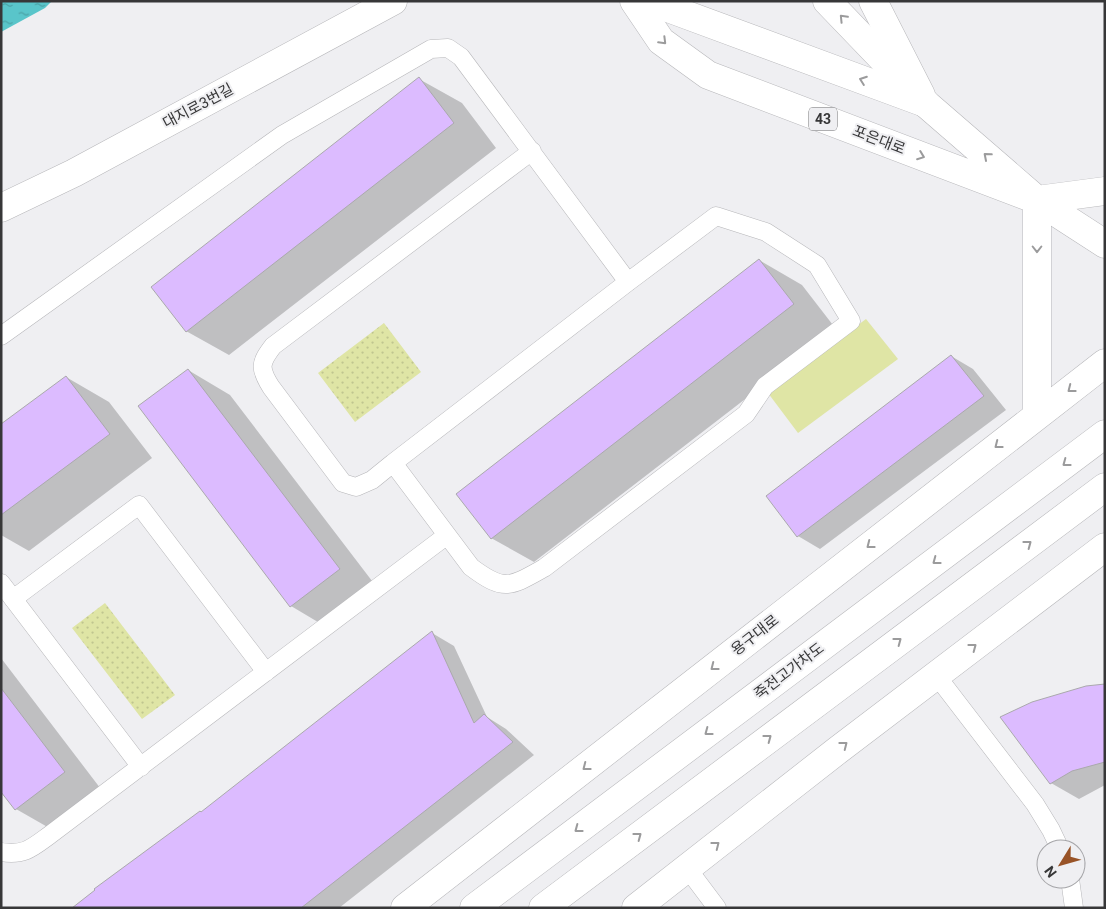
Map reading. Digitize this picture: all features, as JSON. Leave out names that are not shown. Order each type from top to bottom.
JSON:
[{"type":"main road","name":"대지로3번길","points":[[1,208],[74,173],[393,1]]},
{"type":"main road","name":"포은대로","points":[[634,1],[661,41],[708,75],[1038,200]]},
{"type":"main road","points":[[649,1],[925,103]]},
{"type":"main road","name":"포은대로","points":[[827,1],[925,103],[1038,200],[1105,244]]},
{"type":"main road","points":[[873,1],[925,103]]},
{"type":"main road","points":[[1037,415],[1038,200],[1105,191]]},
{"type":"main road","name":"용구대로","points":[[405,908],[1105,363]]},
{"type":"main road","name":"죽전고가차도","points":[[474,908],[1105,434]]},
{"type":"main road","points":[[543,908],[1105,486]]},
{"type":"main road","points":[[636,908],[936,675],[1101,551]]},
{"type":"lane","points":[[1,336],[282,135],[431,49],[448,48],[461,57],[628,282]]},
{"type":"lane","points":[[393,464],[471,567],[488,580],[505,585],[523,580],[544,568],[746,414],[765,386],[851,321],[817,265],[766,232],[716,216],[372,480],[356,487],[343,483],[263,375],[263,359],[273,346],[532,151]]},
{"type":"lane","points":[[13,600],[139,505],[266,672]]},
{"type":"lane","points":[[1,852],[10,854],[27,851],[446,536]]},
{"type":"lane","points":[[1,584],[140,767]]},
{"type":"lane","points":[[936,675],[1035,804],[1055,839]]},
{"type":"lane","points":[[687,868],[717,908]]},
{"type":"lane","points":[[1071,889],[1074,908]]},
{"type":"green space","points":[[866,319],[898,359],[798,433],[768,393]]},
{"type":"green space","points":[[384,323],[421,372],[355,422],[318,373]]},
{"type":"green space","points":[[105,603],[175,695],[142,719],[72,628]]},
{"type":"water","points":[[1,1],[52,1],[45,8],[1,32]]},
{"type":"building","points":[[419,77],[454,123],[186,332],[151,287]]},
{"type":"building","points":[[759,259],[794,304],[491,539],[456,494]]},
{"type":"building","points":[[951,355],[984,396],[797,537],[766,496]]},
{"type":"building","points":[[188,369],[340,569],[290,607],[138,406]]},
{"type":"building","points":[[66,376],[110,434],[1,515],[1,424]]},
{"type":"building","points":[[432,631],[474,723],[484,714],[513,742],[301,908],[72,908],[94,889],[201,812]]},
{"type":"building","points":[[1105,684],[1105,762],[1072,771],[1050,784],[1000,717],[1032,702],[1086,686]]},
{"type":"building","points":[[1,688],[65,772],[15,810],[1,792]]}]
